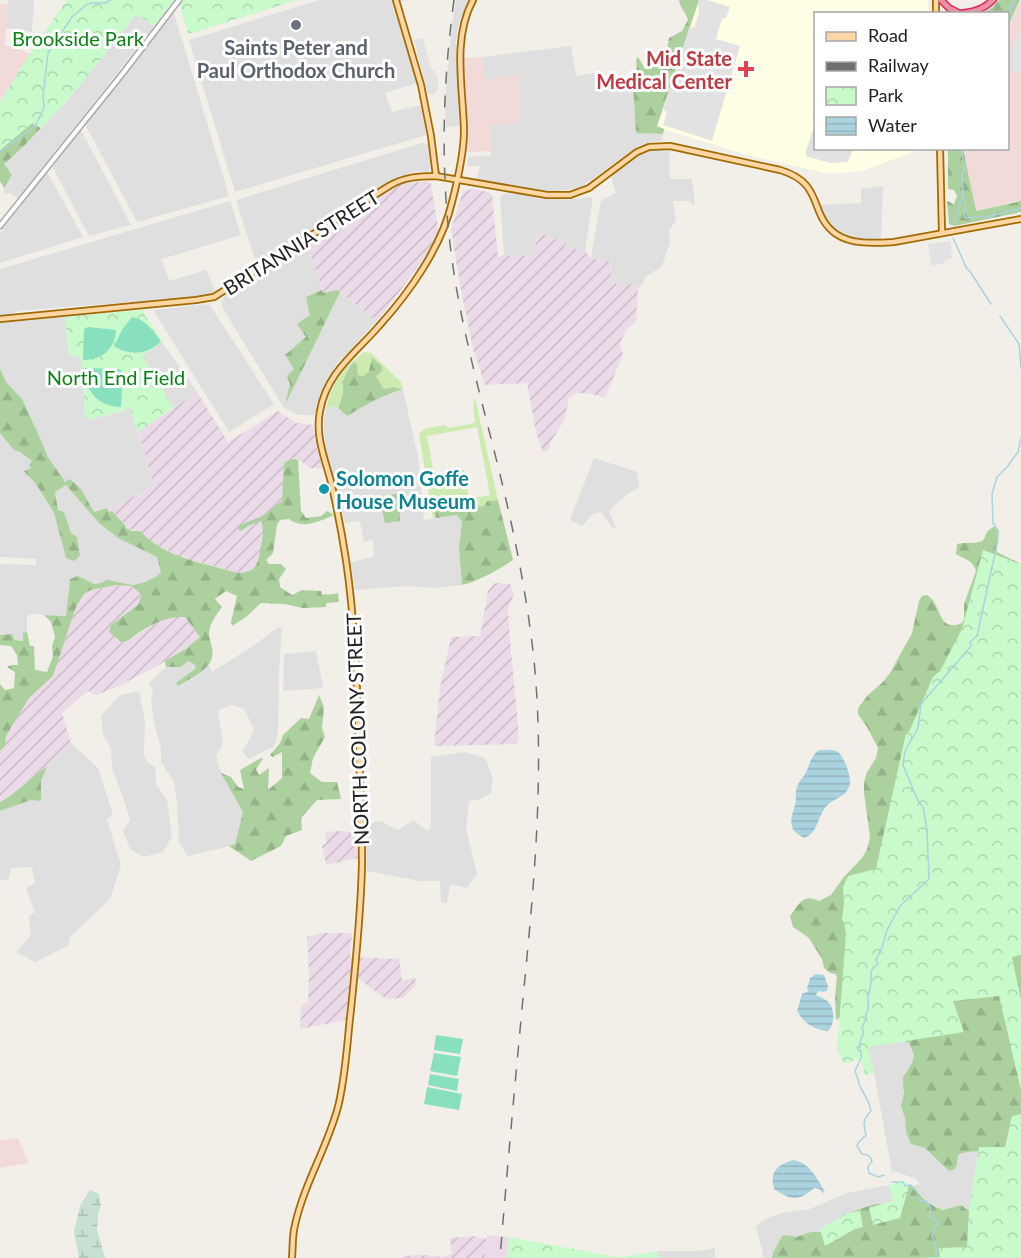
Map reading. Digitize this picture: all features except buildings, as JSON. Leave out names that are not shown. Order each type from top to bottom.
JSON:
[{"type":"highway","points":[[941,0],[958,12]]},
{"type":"highway","points":[[967,12],[979,10],[993,0]]},
{"type":"main road","points":[[396,0],[421,85],[436,176]]},
{"type":"main road","name":"NORTH COLONY STREET","points":[[292,1258],[294,1227],[330,1133],[341,1093],[362,874],[357,687],[352,613],[343,538],[320,444],[320,411],[325,394],[336,372],[394,308],[428,260],[441,235],[451,208],[463,137],[460,40],[465,17],[473,0]]},
{"type":"main road","name":"BRITANNIA STREET","points":[[0,319],[214,297],[396,182],[409,177],[436,176],[547,195],[570,195],[589,188],[643,149],[656,146],[670,146],[794,175],[809,188],[827,225],[836,234],[848,239],[885,242],[1021,219]]},
{"type":"main road","points":[[940,150],[942,233]]},
{"type":"street","points":[[0,226],[179,0]]},
{"type":"shaded area","points":[[8,0],[34,0],[32,32],[6,28]]},
{"type":"shaded area","points":[[319,0],[408,0],[393,4],[417,83],[385,93],[392,112],[421,105],[426,135],[235,192],[189,40]]},
{"type":"shaded area","points":[[456,0],[468,0],[460,20],[456,41],[460,126],[446,127],[445,102]]},
{"type":"shaded area","name":"Mid State Medical Center","points":[[699,0],[928,0],[929,12],[814,12],[814,150],[924,150],[862,171],[830,174],[747,155],[657,127]]},
{"type":"shaded area","points":[[699,0],[730,7],[726,18],[723,18],[721,22],[716,39],[740,46],[712,141],[663,125],[667,112],[663,110],[689,28],[694,27],[699,13],[697,6]]},
{"type":"shaded area","points":[[1021,0],[1021,201],[975,211],[963,150],[1009,150],[1009,24]]},
{"type":"shaded area","points":[[0,4],[7,4],[5,46],[30,54],[0,102]]},
{"type":"shaded area","points":[[174,13],[229,196],[137,222],[85,124]]},
{"type":"shaded area","points":[[136,14],[154,26],[18,199],[10,193],[4,194],[4,188],[12,175],[3,164],[23,147],[66,102]]},
{"type":"shaded area","points":[[1021,30],[1021,71],[1009,72],[1009,54]]},
{"type":"shaded area","points":[[423,38],[432,71],[435,70],[438,79],[438,90],[428,95],[414,40]]},
{"type":"shaded area","points":[[571,46],[576,76],[594,73],[596,86],[638,84],[638,86],[633,86],[636,133],[663,134],[662,141],[635,148],[578,188],[550,192],[476,180],[480,166],[467,166],[468,157],[491,155],[490,125],[520,122],[518,74],[485,81],[482,57]]},
{"type":"shaded area","points":[[482,57],[485,80],[518,74],[520,123],[490,125],[491,151],[469,152],[467,151],[468,130],[463,58]]},
{"type":"shaded area","points":[[814,128],[814,150],[853,150],[848,162],[830,163],[806,156]]},
{"type":"shaded area","points":[[81,130],[131,225],[89,236],[52,166]]},
{"type":"shaded area","points":[[422,143],[428,144],[431,166],[428,172],[414,171],[376,190],[257,266],[236,200]]},
{"type":"shaded area","points":[[670,150],[669,176],[672,179],[692,179],[695,206],[689,201],[673,201],[676,220],[669,231],[670,242],[662,266],[644,278],[644,282],[638,288],[631,284],[617,284],[611,281],[612,262],[591,258],[601,201],[616,193],[611,177],[624,164],[644,151]]},
{"type":"shaded area","points":[[47,172],[83,237],[0,263],[0,233]]},
{"type":"shaded area","points":[[427,181],[431,184],[439,233],[419,266],[377,321],[338,290],[323,293],[308,245],[399,184]]},
{"type":"shaded area","points":[[883,186],[881,240],[848,236],[835,229],[826,218],[821,205],[861,203],[861,189]]},
{"type":"shaded area","points":[[474,189],[492,195],[498,257],[504,255],[534,256],[538,232],[566,243],[564,247],[585,251],[591,258],[612,262],[611,281],[617,284],[631,284],[638,288],[636,322],[626,330],[620,344],[623,354],[605,398],[578,393],[569,398],[565,419],[550,443],[549,450],[543,452],[536,433],[527,383],[485,385],[473,349],[451,229],[462,194],[465,190]]},
{"type":"shaded area","points":[[502,194],[565,200],[593,197],[585,251],[564,247],[565,243],[538,232],[534,256],[504,255],[500,198]]},
{"type":"shaded area","points":[[230,201],[241,235],[162,259],[169,281],[206,270],[216,292],[205,297],[18,311],[12,315],[0,316],[0,269]]},
{"type":"shaded area","points":[[950,241],[952,258],[945,260],[945,263],[931,266],[928,244]]},
{"type":"shaded area","points":[[308,245],[322,290],[306,297],[310,315],[306,336],[286,402],[340,292],[377,321],[337,364],[327,380],[316,412],[313,415],[298,415],[284,408],[222,307],[226,294]]},
{"type":"shaded area","points":[[209,304],[274,404],[229,432],[153,310]]},
{"type":"shaded area","points":[[65,317],[69,356],[80,356],[82,364],[85,416],[109,415],[130,408],[154,486],[108,510],[107,508],[94,512],[81,489],[65,483],[48,457],[22,400],[6,382],[0,368],[0,323]]},
{"type":"shaded area","points":[[162,342],[197,392],[173,408],[142,356]]},
{"type":"shaded area","points":[[403,389],[418,457],[424,520],[457,515],[462,522],[459,548],[462,585],[355,590],[351,562],[374,557],[373,540],[364,542],[360,521],[345,523],[341,506],[360,501],[339,504],[326,452],[324,418],[328,406],[340,409],[347,416],[372,401]]},
{"type":"shaded area","points":[[197,392],[228,442],[278,411],[296,423],[313,425],[323,469],[310,468],[293,458],[284,463],[282,501],[261,521],[263,542],[261,553],[255,567],[247,572],[238,573],[181,557],[158,546],[140,532],[126,528],[112,511],[108,510],[154,486],[138,432]]},
{"type":"shaded area","points":[[0,433],[14,450],[32,461],[31,468],[25,471],[54,513],[66,558],[80,555],[77,537],[71,533],[64,512],[58,510],[55,491],[66,484],[99,523],[118,538],[157,557],[161,572],[145,582],[133,585],[94,584],[78,576],[70,579],[66,616],[32,614],[27,616],[27,632],[23,633],[24,641],[15,640],[12,634],[0,635],[0,564],[36,565],[36,559],[0,557]]},
{"type":"shaded area","points":[[594,458],[637,472],[639,488],[629,493],[609,512],[616,527],[613,529],[601,512],[593,514],[582,526],[570,520]]},
{"type":"shaded area","points":[[494,583],[510,584],[514,594],[508,608],[519,736],[516,744],[434,746],[440,687],[451,637],[480,636],[488,591]]},
{"type":"shaded area","points":[[116,585],[131,586],[141,594],[139,604],[111,625],[127,642],[138,633],[166,618],[175,616],[185,617],[200,637],[159,665],[117,687],[96,695],[88,691],[62,713],[71,743],[47,766],[0,802],[0,751],[5,746],[6,736],[29,698],[53,676],[76,606],[84,594],[91,590]]},
{"type":"shaded area","points":[[282,627],[278,730],[273,747],[248,759],[242,750],[254,729],[244,709],[231,705],[218,711],[223,744],[216,756],[219,768],[243,812],[235,845],[188,856],[179,843],[174,782],[161,762],[161,748],[151,700],[153,693],[149,683],[166,667],[181,667],[188,661],[194,664],[196,668],[177,683],[179,686],[209,665],[212,672],[277,628]]},
{"type":"shaded area","points":[[316,651],[323,688],[283,691],[284,654]]},
{"type":"shaded area","points":[[139,691],[145,722],[144,755],[148,763],[155,767],[156,784],[167,800],[172,836],[163,852],[143,857],[130,849],[123,830],[130,820],[112,768],[111,749],[103,734],[101,716],[120,695]]},
{"type":"shaded area","points":[[71,743],[98,768],[113,815],[107,819],[121,865],[110,899],[70,937],[68,946],[35,962],[16,952],[31,935],[29,916],[35,912],[26,888],[35,883],[32,867],[11,868],[9,879],[0,881],[0,811],[31,800],[47,766]]},
{"type":"shaded area","points":[[465,752],[485,758],[493,778],[491,793],[480,799],[469,801],[466,829],[477,874],[467,888],[450,884],[447,903],[441,902],[440,881],[420,881],[367,871],[366,824],[381,821],[398,830],[413,820],[428,831],[431,827],[431,757]]},
{"type":"shaded area","points":[[357,832],[359,858],[326,865],[322,845],[326,844],[325,833]]},
{"type":"shaded area","points":[[321,933],[352,933],[350,957],[399,959],[402,981],[415,977],[416,985],[403,998],[386,999],[357,978],[350,977],[346,1020],[300,1029],[301,1006],[308,1002],[307,937]]},
{"type":"shaded area","points":[[905,1041],[909,1043],[914,1055],[903,1079],[906,1132],[911,1144],[925,1148],[955,1169],[958,1155],[968,1150],[979,1151],[969,1211],[961,1205],[943,1210],[927,1201],[912,1186],[920,1184],[916,1179],[897,1172],[892,1173],[875,1077],[867,1047]]},
{"type":"shaded area","points":[[18,1138],[29,1163],[0,1168],[0,1140]]},
{"type":"shaded area","points":[[889,1185],[893,1201],[848,1213],[821,1229],[821,1232],[811,1232],[796,1237],[787,1235],[779,1241],[772,1258],[763,1258],[756,1227],[763,1220],[781,1213],[810,1209],[847,1193]]},
{"type":"shaded area","points":[[487,1235],[509,1237],[507,1258],[485,1258]]},
{"type":"shaded area","points":[[473,1236],[487,1239],[485,1258],[402,1258],[403,1256],[423,1255],[443,1257],[452,1254],[450,1238]]},
{"type":"shaded area","points":[[715,1248],[715,1258],[658,1258],[658,1251],[699,1251]]},
{"type":"green space","name":"Brookside Park","points":[[68,0],[174,0],[154,26],[136,14],[79,87],[41,128],[32,123],[0,150],[0,102],[23,64]]},
{"type":"green space","points":[[184,0],[298,0],[188,34],[180,6]]},
{"type":"green space","points":[[679,0],[699,0],[657,126],[664,129],[663,134],[636,133],[633,86],[638,85],[636,59],[638,57],[645,69],[652,61],[658,68],[665,65],[669,38],[682,31],[688,20]]},
{"type":"green space","points":[[999,0],[1020,0],[1009,24],[1009,12],[985,12]]},
{"type":"green space","points":[[32,123],[41,128],[4,164],[12,175],[4,188],[0,181],[0,150]]},
{"type":"green space","points":[[963,150],[976,211],[1021,201],[1021,212],[954,226],[949,224],[947,201],[954,204],[957,196],[954,190],[948,189],[948,151]]},
{"type":"green space","points":[[322,290],[323,293],[337,290],[340,292],[285,405],[290,384],[287,376],[294,369],[285,355],[306,337],[297,324],[310,315],[306,297]]},
{"type":"green space","name":"North End Field","points":[[142,310],[162,342],[142,356],[173,408],[138,432],[130,408],[89,420],[85,416],[82,364],[79,356],[69,356],[65,317]]},
{"type":"green space","points":[[132,317],[145,323],[152,330],[161,341],[156,346],[132,353],[114,346]]},
{"type":"green space","points":[[88,327],[116,330],[115,337],[110,348],[102,356],[83,360],[84,329]]},
{"type":"green space","points":[[364,352],[371,353],[401,382],[403,389],[393,387],[384,389],[376,376],[369,371],[363,376],[358,375],[357,365],[349,368],[342,382],[343,392],[338,408],[328,406],[324,418],[333,388],[337,380]]},
{"type":"green space","points":[[372,358],[382,366],[382,371],[376,376],[384,389],[393,387],[403,389],[388,394],[347,416],[338,408],[343,392],[342,382],[354,362],[357,365],[358,375],[363,376],[369,371]]},
{"type":"green space","points":[[0,368],[6,382],[22,399],[48,457],[65,482],[70,479],[81,489],[94,512],[107,508],[126,528],[140,531],[161,548],[173,554],[238,573],[250,571],[258,561],[263,530],[261,521],[241,531],[238,529],[240,525],[262,516],[282,501],[284,463],[291,459],[298,460],[301,511],[306,518],[321,516],[327,511],[334,515],[306,524],[289,519],[280,520],[277,525],[273,553],[266,560],[269,564],[281,564],[286,569],[279,579],[280,587],[292,595],[302,590],[321,591],[322,595],[338,593],[339,602],[326,603],[326,607],[303,608],[261,603],[232,626],[237,596],[226,591],[215,599],[222,607],[209,632],[213,652],[209,664],[178,686],[176,683],[196,668],[194,664],[188,661],[181,667],[166,667],[165,661],[200,637],[185,617],[160,621],[121,642],[109,632],[111,625],[139,604],[141,594],[131,586],[116,585],[91,590],[84,594],[76,607],[53,676],[29,698],[6,736],[5,746],[0,751],[0,684],[5,690],[14,688],[15,672],[7,667],[18,665],[17,655],[11,646],[0,645],[0,635],[12,634],[15,640],[23,641],[23,633],[27,632],[30,646],[34,646],[35,670],[47,672],[53,656],[52,646],[55,637],[51,622],[44,615],[66,616],[70,579],[78,576],[94,584],[107,580],[133,585],[145,582],[161,572],[157,557],[118,538],[99,523],[66,485],[55,492],[58,510],[64,512],[71,533],[77,537],[80,555],[75,561],[66,558],[54,513],[36,484],[24,471],[31,468],[29,465],[32,461],[14,450],[0,433]]},
{"type":"green space","points":[[85,368],[119,369],[123,372],[121,407],[106,404],[94,396],[87,383]]},
{"type":"green space","points":[[475,398],[498,500],[487,501],[483,506],[471,512],[435,512],[436,518],[433,518],[419,434],[424,429],[445,425],[448,428],[475,422],[473,403]],"holes":[[[477,427],[490,495],[469,499],[464,470],[434,475],[427,436]]]},
{"type":"green space","points":[[400,493],[400,521],[385,523],[379,497]]},
{"type":"green space","points":[[498,500],[513,560],[476,581],[462,585],[459,548],[462,522],[457,515],[436,518],[435,512],[439,507],[466,504],[473,512],[478,507],[484,506],[487,501]]},
{"type":"green space","points":[[993,527],[999,530],[997,552],[1021,564],[1021,1258],[772,1258],[782,1236],[796,1237],[811,1232],[821,1232],[827,1230],[843,1215],[875,1204],[895,1202],[904,1183],[912,1187],[929,1203],[943,1210],[961,1205],[969,1211],[987,1150],[961,1153],[958,1155],[955,1169],[949,1171],[925,1148],[911,1144],[901,1106],[904,1093],[903,1077],[914,1055],[909,1043],[899,1041],[880,1045],[841,1017],[836,1020],[837,976],[824,968],[822,959],[809,938],[793,927],[790,916],[805,899],[819,901],[831,895],[867,850],[870,837],[864,782],[876,758],[878,748],[858,714],[858,708],[890,673],[912,633],[922,596],[927,595],[932,599],[948,624],[962,623],[964,604],[976,571],[970,562],[956,554],[957,544],[981,541]]},
{"type":"green space","points":[[983,550],[1021,564],[1021,955],[1012,957],[1021,1000],[1021,1090],[999,996],[953,1001],[964,1032],[868,1047],[874,1073],[865,1075],[861,1059],[844,1063],[837,1051],[846,934],[842,919],[843,887],[848,876],[876,869],[906,733],[909,732],[933,677],[940,671],[962,629]]},
{"type":"green space","points":[[319,695],[324,707],[322,728],[325,737],[313,758],[310,773],[322,782],[337,782],[341,799],[317,800],[301,818],[302,830],[286,836],[281,846],[251,861],[229,846],[235,844],[243,812],[221,773],[231,777],[238,787],[244,789],[240,770],[261,758],[263,759],[256,769],[259,775],[269,768],[268,790],[282,778],[282,752],[273,757],[270,755],[280,743],[283,735],[301,718],[309,719]]},
{"type":"green space","points":[[47,766],[41,781],[41,801],[31,800],[0,811],[0,802]]},
{"type":"green space","points":[[436,1035],[463,1039],[460,1054],[434,1050]]},
{"type":"green space","points":[[434,1053],[461,1057],[457,1076],[430,1071]]},
{"type":"green space","points":[[430,1074],[459,1079],[457,1091],[428,1085]]},
{"type":"green space","points":[[427,1087],[462,1094],[459,1110],[424,1104]]},
{"type":"green space","points":[[1021,1114],[1021,1258],[917,1258],[940,1257],[939,1248],[967,1247],[969,1211],[979,1147],[1005,1147],[1012,1116]]},
{"type":"green space","points":[[905,1181],[909,1186],[900,1218],[873,1225],[869,1208],[893,1201],[889,1185]]},
{"type":"green space","points":[[90,1190],[99,1194],[101,1205],[97,1229],[105,1258],[79,1258],[74,1232],[80,1206]]},
{"type":"green space","points":[[860,1211],[863,1227],[825,1246],[820,1229],[848,1213]]},
{"type":"green space","points":[[509,1237],[617,1257],[658,1251],[658,1258],[507,1258]]},
{"type":"water","points":[[819,750],[834,750],[840,754],[847,768],[850,784],[844,794],[825,808],[812,833],[804,838],[795,832],[791,820],[798,784]]},
{"type":"water","points":[[816,974],[824,975],[828,986],[827,991],[818,991],[816,995],[828,1002],[832,1009],[833,1021],[828,1031],[810,1025],[797,1011],[802,994],[809,991],[807,988],[810,978]]},
{"type":"water","points":[[793,1160],[808,1167],[825,1192],[814,1188],[804,1196],[794,1198],[774,1189],[774,1173],[778,1167]]},
{"type":"waterway","points":[[0,152],[35,126],[44,108],[43,96],[48,53],[72,17],[86,5],[111,0]]},
{"type":"waterway","points":[[1009,14],[1010,6],[1014,4],[1013,0]]},
{"type":"waterway","points":[[954,223],[963,195],[962,150]]},
{"type":"waterway","points":[[963,195],[966,204],[964,216],[966,218],[990,216],[1021,208]]},
{"type":"waterway","points":[[953,238],[967,269],[991,304]]},
{"type":"waterway","points":[[1000,316],[1019,344],[1021,368]]},
{"type":"waterway","points":[[884,1175],[878,1177],[869,1173],[868,1167],[872,1162],[868,1156],[862,1154],[857,1146],[866,1135],[864,1122],[871,1111],[855,1071],[861,1058],[861,1051],[857,1047],[860,1047],[864,1032],[862,1028],[868,1008],[871,972],[878,964],[876,960],[887,930],[900,906],[929,879],[927,830],[923,807],[918,801],[903,765],[905,751],[918,728],[921,704],[977,636],[998,540],[997,529],[993,523],[992,494],[997,477],[1018,452],[1021,438]]},
{"type":"waterway","points":[[892,1182],[903,1182],[905,1186],[911,1185],[917,1192],[919,1201],[926,1201],[930,1207],[930,1216],[938,1224],[933,1228],[932,1236],[936,1245],[936,1258]]},
{"type":"railway","points":[[454,0],[447,71],[444,143],[451,250],[468,346],[518,556],[532,643],[537,702],[537,829],[500,1258]]},
{"type":"place","name":"Saints Peter and Paul Orthodox Church","points":[[296,25]]},
{"type":"place","name":"Mid State Medical Center","points":[[746,69]]},
{"type":"place","name":"Solomon Goffe House Museum","points":[[324,489]]}]
